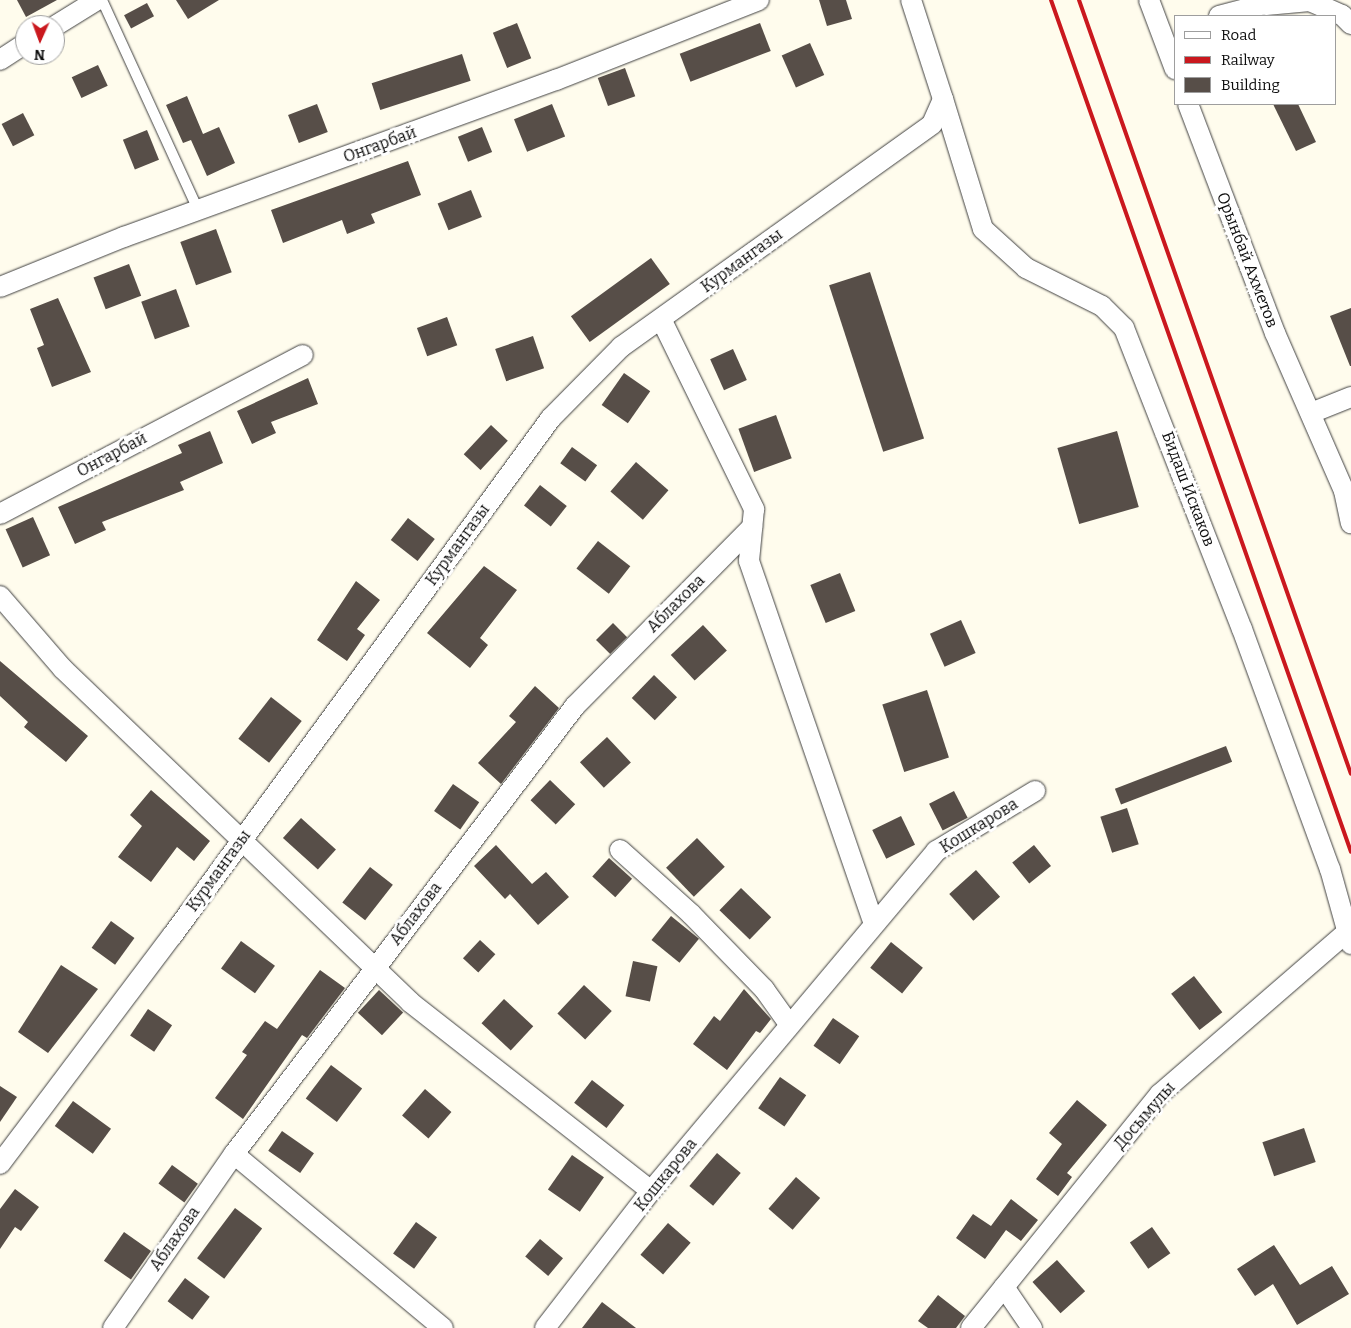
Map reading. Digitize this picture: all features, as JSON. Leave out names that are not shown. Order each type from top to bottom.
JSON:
[{"type":"street","points":[[65,20],[97,0]]},
{"type":"street","name":"Онгарбай","points":[[0,287],[198,210],[556,80],[759,0]]},
{"type":"street","points":[[911,0],[943,99]]},
{"type":"street","points":[[1149,0],[1166,21],[1174,64]]},
{"type":"street","points":[[1223,15],[1272,2],[1310,1],[1342,15],[1351,24]]},
{"type":"street","points":[[0,60],[15,50]]},
{"type":"street","name":"Курмангазы","points":[[0,1164],[242,840],[551,418],[621,347],[932,124],[943,99]]},
{"type":"street","name":"Бидаш Искаков","points":[[943,99],[983,229],[1026,268],[1102,306],[1124,328],[1242,629],[1330,869],[1349,938]]},
{"type":"street","name":"Орынбай Ахметов","points":[[1188,105],[1275,333],[1347,489],[1351,523]]},
{"type":"street","points":[[660,319],[754,509],[749,561],[873,922]]},
{"type":"street","name":"Онгарбай","points":[[0,514],[303,355]]},
{"type":"street","points":[[1311,414],[1351,398]]},
{"type":"street","name":"Аблахова","points":[[113,1328],[234,1154],[575,706],[752,527]]},
{"type":"street","points":[[0,596],[63,669],[410,1002],[652,1192]]},
{"type":"street","name":"Кошкарова","points":[[545,1328],[652,1192],[789,1024],[873,922],[936,851],[1035,791]]},
{"type":"street","points":[[620,850],[691,914],[764,989],[789,1024]]},
{"type":"street","name":"Досымулы","points":[[971,1328],[1160,1094],[1349,938]]},
{"type":"street","points":[[234,1154],[443,1328]]},
{"type":"street","points":[[1004,1287],[1032,1328]]},
{"type":"lane","points":[[102,0],[198,210]]},
{"type":"building","points":[[17,0],[57,0],[30,15],[25,15]]},
{"type":"building","points":[[176,0],[219,0],[188,19]]},
{"type":"building","points":[[819,0],[846,0],[852,19],[827,26]]},
{"type":"building","points":[[147,3],[154,16],[131,28],[124,15]]},
{"type":"building","points":[[517,23],[531,58],[507,68],[493,33]]},
{"type":"building","points":[[760,23],[771,51],[690,82],[680,54]]},
{"type":"building","points":[[810,43],[824,75],[796,88],[782,56]]},
{"type":"building","points":[[462,54],[471,81],[380,110],[372,83]]},
{"type":"building","points":[[98,65],[108,86],[81,98],[72,77]]},
{"type":"building","points":[[625,68],[635,96],[608,106],[598,78]]},
{"type":"building","points":[[187,96],[203,134],[219,127],[235,163],[207,176],[191,140],[183,143],[166,105]]},
{"type":"building","points":[[317,104],[328,132],[299,143],[288,115]]},
{"type":"building","points":[[552,104],[565,136],[527,152],[514,119]]},
{"type":"building","points":[[1273,105],[1298,105],[1316,142],[1296,151]]},
{"type":"building","points":[[23,113],[34,135],[13,146],[2,124]]},
{"type":"building","points":[[482,127],[492,152],[468,162],[458,137]]},
{"type":"building","points":[[147,130],[159,160],[135,169],[123,140]]},
{"type":"building","points":[[408,161],[421,195],[371,214],[375,223],[347,234],[342,220],[283,243],[271,210]]},
{"type":"building","points":[[471,190],[482,217],[448,230],[438,203]]},
{"type":"building","points":[[216,229],[232,272],[196,285],[180,242]]},
{"type":"building","points":[[651,258],[670,284],[590,342],[571,316]]},
{"type":"building","points":[[129,264],[141,296],[106,309],[94,278]]},
{"type":"building","points":[[870,272],[924,438],[883,452],[829,285]]},
{"type":"building","points":[[176,289],[190,327],[155,339],[141,302]]},
{"type":"building","points":[[58,298],[91,372],[52,387],[37,348],[44,345],[30,309]]},
{"type":"building","points":[[1351,308],[1351,366],[1350,366],[1330,316]]},
{"type":"building","points":[[447,317],[457,345],[427,356],[417,328]]},
{"type":"building","points":[[533,336],[544,368],[506,381],[495,349]]},
{"type":"building","points":[[733,349],[747,380],[724,390],[710,359]]},
{"type":"building","points":[[624,373],[650,391],[628,423],[602,405]]},
{"type":"building","points":[[308,378],[318,404],[271,422],[276,433],[252,444],[237,411]]},
{"type":"building","points":[[776,415],[792,458],[754,472],[738,429]]},
{"type":"building","points":[[491,425],[508,441],[481,470],[464,454]]},
{"type":"building","points":[[210,431],[223,463],[180,482],[184,490],[102,522],[106,530],[75,544],[58,507],[182,453],[178,445]]},
{"type":"building","points":[[1117,431],[1139,507],[1079,524],[1057,448]]},
{"type":"building","points":[[572,447],[597,465],[585,481],[560,463]]},
{"type":"building","points":[[636,462],[668,490],[643,520],[610,491]]},
{"type":"building","points":[[540,485],[567,506],[551,526],[524,505]]},
{"type":"building","points":[[33,517],[50,555],[23,568],[6,529]]},
{"type":"building","points":[[408,518],[435,539],[418,561],[391,540]]},
{"type":"building","points":[[598,541],[630,566],[609,594],[576,569]]},
{"type":"building","points":[[484,566],[517,590],[480,638],[488,645],[470,668],[427,633]]},
{"type":"building","points":[[840,573],[855,611],[826,623],[810,585]]},
{"type":"building","points":[[356,581],[380,600],[357,629],[365,635],[347,661],[317,640]]},
{"type":"building","points":[[961,620],[976,653],[945,667],[930,634]]},
{"type":"building","points":[[613,623],[627,637],[610,654],[596,640]]},
{"type":"building","points":[[703,625],[727,651],[695,681],[671,655]]},
{"type":"building","points":[[0,661],[88,736],[66,762],[24,727],[28,722],[0,696]]},
{"type":"building","points":[[654,675],[677,697],[655,720],[632,698]]},
{"type":"building","points":[[535,686],[559,708],[501,784],[478,763],[516,722],[509,716]]},
{"type":"building","points":[[927,690],[949,758],[904,772],[882,705]]},
{"type":"building","points":[[271,697],[302,721],[269,763],[238,739]]},
{"type":"building","points":[[607,737],[631,763],[604,788],[580,762]]},
{"type":"building","points":[[1226,746],[1232,762],[1121,805],[1115,789]]},
{"type":"building","points":[[550,780],[575,804],[556,824],[531,800]]},
{"type":"building","points":[[453,784],[479,802],[460,829],[434,811]]},
{"type":"building","points":[[151,790],[210,841],[194,861],[177,847],[151,882],[118,857],[142,826],[130,815]]},
{"type":"building","points":[[954,791],[968,818],[943,830],[929,804]]},
{"type":"building","points":[[1127,808],[1139,844],[1112,853],[1100,817]]},
{"type":"building","points":[[901,816],[915,845],[886,859],[872,830]]},
{"type":"building","points":[[301,818],[336,849],[318,870],[283,838]]},
{"type":"building","points":[[697,838],[725,867],[694,897],[666,868]]},
{"type":"building","points":[[496,845],[532,884],[546,872],[569,897],[538,925],[510,894],[505,899],[474,866]]},
{"type":"building","points":[[1034,845],[1051,866],[1029,884],[1012,863]]},
{"type":"building","points":[[609,858],[632,879],[615,897],[592,877]]},
{"type":"building","points":[[370,867],[393,885],[365,920],[342,902]]},
{"type":"building","points":[[976,870],[1000,897],[973,921],[949,894]]},
{"type":"building","points":[[741,888],[771,917],[750,939],[719,910]]},
{"type":"building","points":[[671,916],[699,939],[679,963],[651,940]]},
{"type":"building","points":[[111,921],[134,938],[115,965],[92,948]]},
{"type":"building","points":[[480,940],[495,954],[478,973],[463,958]]},
{"type":"building","points":[[241,941],[275,966],[255,993],[221,969]]},
{"type":"building","points":[[891,942],[923,968],[902,993],[870,968]]},
{"type":"building","points":[[633,961],[657,966],[650,1001],[626,996]]},
{"type":"building","points":[[61,965],[98,989],[48,1053],[18,1032]]},
{"type":"building","points":[[320,970],[345,988],[307,1038],[302,1035],[243,1119],[215,1098],[247,1055],[242,1052],[265,1021],[277,1029]]},
{"type":"building","points":[[1194,976],[1222,1012],[1199,1030],[1171,994]]},
{"type":"building","points":[[584,985],[612,1011],[585,1039],[557,1014]]},
{"type":"building","points":[[744,989],[771,1019],[760,1033],[756,1031],[727,1070],[693,1044],[714,1016],[720,1021]]},
{"type":"building","points":[[379,990],[403,1013],[382,1035],[358,1013]]},
{"type":"building","points":[[504,999],[533,1026],[511,1050],[481,1023]]},
{"type":"building","points":[[148,1009],[172,1025],[154,1052],[130,1036]]},
{"type":"building","points":[[833,1018],[859,1036],[840,1064],[813,1046]]},
{"type":"building","points":[[331,1065],[362,1088],[337,1122],[306,1099]]},
{"type":"building","points":[[780,1077],[806,1095],[784,1126],[758,1108]]},
{"type":"building","points":[[592,1080],[624,1105],[606,1128],[574,1103]]},
{"type":"building","points":[[0,1086],[17,1097],[0,1122]]},
{"type":"building","points":[[425,1089],[451,1112],[428,1138],[402,1115]]},
{"type":"building","points":[[1077,1100],[1107,1125],[1067,1173],[1072,1177],[1058,1196],[1036,1179],[1062,1144],[1049,1133]]},
{"type":"building","points":[[73,1101],[111,1129],[93,1154],[55,1126]]},
{"type":"building","points":[[1304,1128],[1316,1162],[1274,1176],[1262,1142]]},
{"type":"building","points":[[282,1131],[314,1153],[300,1173],[268,1151]]},
{"type":"building","points":[[717,1153],[741,1173],[713,1206],[689,1186]]},
{"type":"building","points":[[572,1155],[604,1177],[580,1212],[548,1189]]},
{"type":"building","points":[[172,1165],[198,1184],[184,1202],[158,1184]]},
{"type":"building","points":[[796,1177],[820,1198],[793,1230],[768,1209]]},
{"type":"building","points":[[15,1189],[39,1207],[21,1231],[15,1227],[0,1249],[0,1209]]},
{"type":"building","points":[[1011,1199],[1038,1220],[1021,1241],[1006,1230],[985,1259],[956,1238],[973,1214],[991,1226]]},
{"type":"building","points":[[235,1208],[262,1228],[224,1279],[197,1258]]},
{"type":"building","points":[[416,1222],[437,1237],[414,1269],[393,1254]]},
{"type":"building","points":[[668,1223],[691,1243],[663,1274],[640,1255]]},
{"type":"building","points":[[1152,1227],[1170,1253],[1148,1269],[1130,1242]]},
{"type":"building","points":[[124,1232],[151,1251],[131,1280],[104,1261]]},
{"type":"building","points":[[540,1239],[563,1258],[548,1276],[525,1257]]},
{"type":"building","points":[[1274,1245],[1300,1285],[1332,1266],[1349,1294],[1297,1325],[1273,1284],[1255,1296],[1237,1269]]},
{"type":"building","points":[[1057,1260],[1085,1291],[1061,1313],[1032,1282]]},
{"type":"building","points":[[185,1278],[210,1297],[192,1320],[168,1301]]},
{"type":"building","points":[[938,1295],[965,1316],[956,1328],[928,1328],[918,1321]]},
{"type":"building","points":[[602,1302],[636,1328],[582,1328]]},
{"type":"railway","points":[[1051,0],[1351,852]]},
{"type":"railway","points":[[1079,0],[1351,774]]}]
